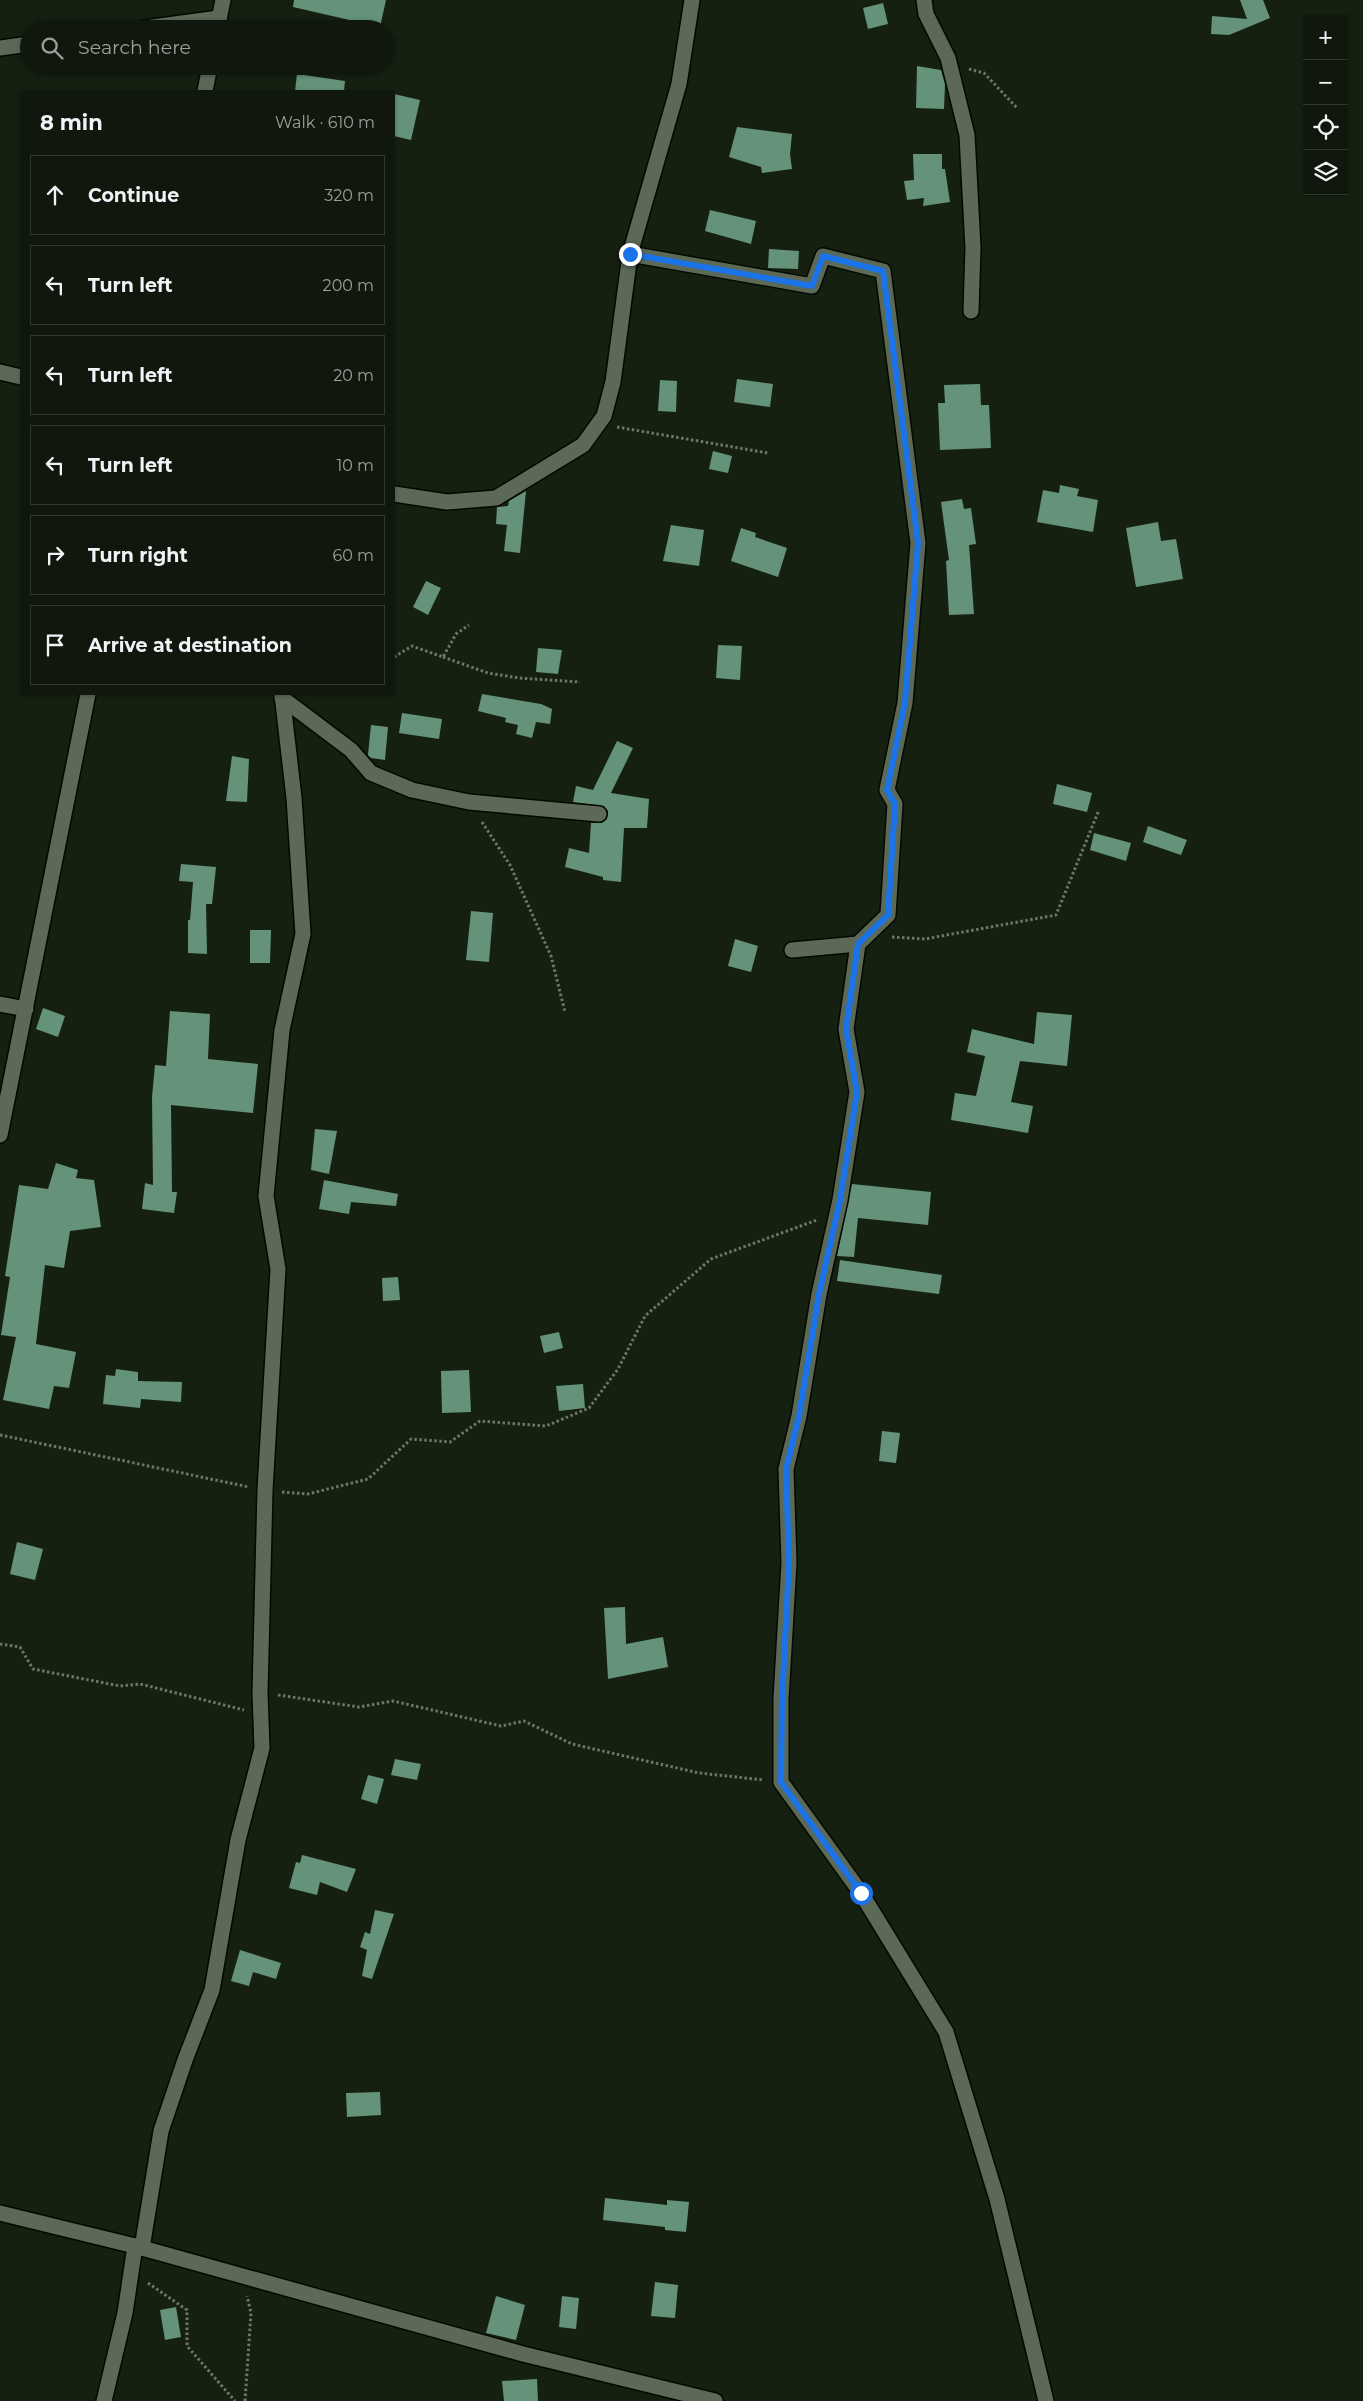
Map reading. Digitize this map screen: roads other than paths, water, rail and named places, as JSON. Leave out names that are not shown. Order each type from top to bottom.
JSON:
[{"type":"street","points":[[219,20],[223,0]]},
{"type":"street","points":[[395,494],[447,502],[496,498],[583,445],[604,416],[612,382],[630,254],[679,84],[692,0]]},
{"type":"street","points":[[924,0],[926,14],[950,64],[967,135],[973,248],[971,311]]},
{"type":"street","points":[[0,48],[20,45]]},
{"type":"street","points":[[205,90],[208,75]]},
{"type":"street","points":[[630,254],[812,286],[823,256],[883,271],[918,543],[905,702],[887,790],[895,804],[888,915],[862,940],[792,950]]},
{"type":"street","points":[[0,372],[20,377]]},
{"type":"street","points":[[0,1135],[88,695]]},
{"type":"street","points":[[282,696],[351,750],[371,773],[412,790],[469,802],[599,814]]},
{"type":"street","points":[[104,2401],[125,2313],[132,2271],[139,2247],[161,2131],[185,2060],[212,1990],[238,1840],[262,1748],[260,1693],[265,1490],[278,1269],[266,1196],[282,1030],[303,934],[294,798],[282,696]]},
{"type":"street","points":[[862,940],[846,1029],[857,1092],[836,1213],[819,1294],[799,1416],[786,1469],[789,1563],[782,1699],[781,1782],[861,1893],[946,2032],[998,2199],[1046,2401]]},
{"type":"street","points":[[0,1004],[26,1009]]},
{"type":"street","points":[[0,2213],[139,2247],[523,2354],[716,2401]]}]
